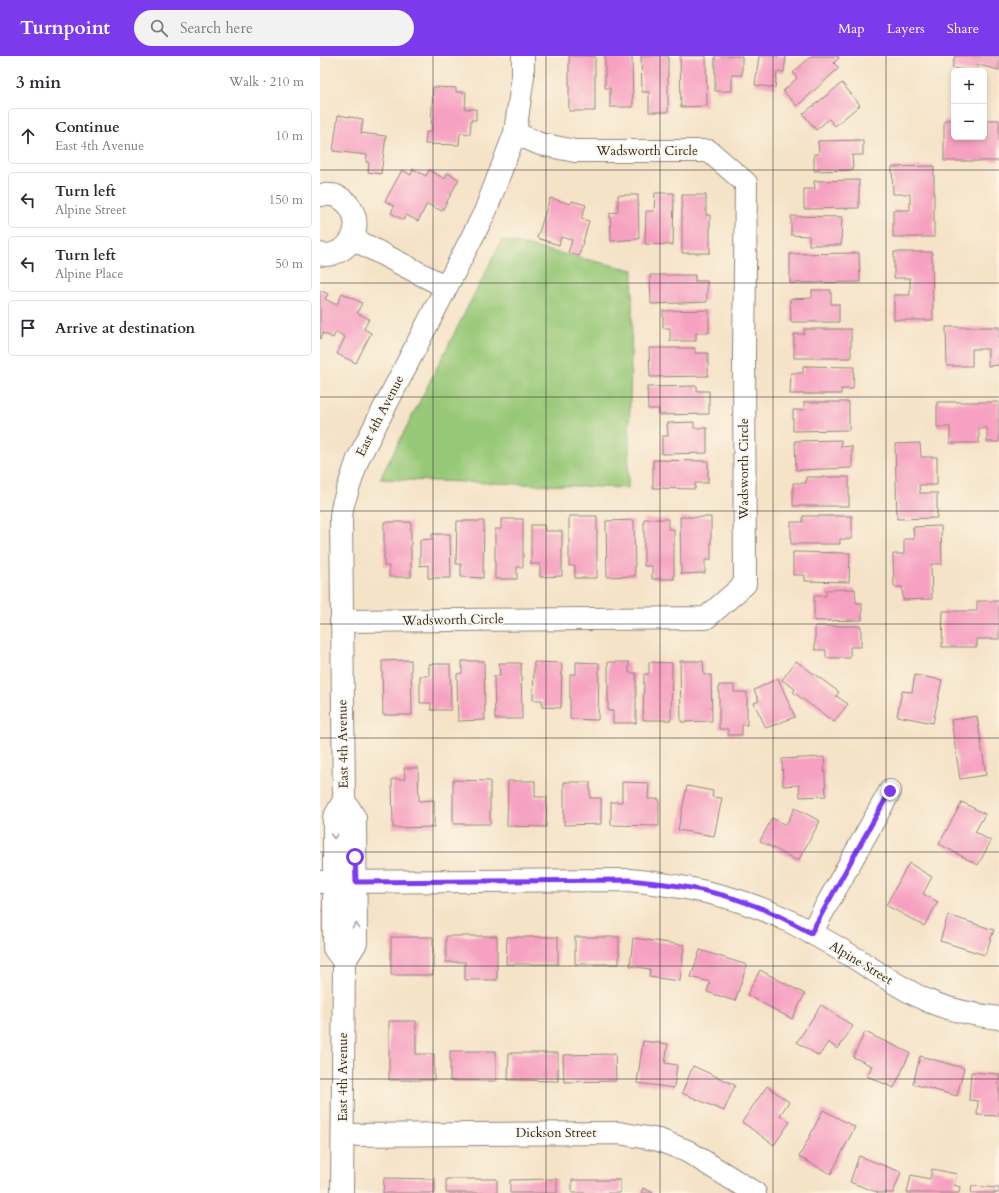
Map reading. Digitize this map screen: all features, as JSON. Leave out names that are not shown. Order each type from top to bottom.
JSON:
[{"type":"street","name":"East 4th Avenue","points":[[344,962],[334,948],[327,882],[334,818],[344,800],[341,516],[358,459],[485,212],[515,133],[523,76],[523,56]]},
{"type":"street","name":"Wadsworth Circle","points":[[341,621],[706,618],[745,584],[744,352],[746,183],[709,151],[576,151],[540,144],[515,133]]},
{"type":"street","points":[[320,195],[335,195],[349,205],[356,222],[353,239],[341,252],[324,256],[320,254]]},
{"type":"street","points":[[353,239],[446,287]]},
{"type":"street","points":[[811,933],[890,791]]},
{"type":"street","name":"East 4th Avenue","points":[[342,1193],[344,962],[356,943],[355,818],[344,800]]},
{"type":"street","name":"Alpine Street","points":[[327,882],[629,880],[670,884],[697,889],[750,904],[787,920],[856,959],[903,988],[927,1000],[954,1009],[999,1018]]},
{"type":"street","name":"Dickson Street","points":[[343,1135],[619,1132],[659,1140],[686,1151],[755,1193]]},
{"type":"green space","points":[[502,240],[633,270],[628,488],[380,479]]},
{"type":"building","points":[[569,56],[595,56],[595,111],[569,111]]},
{"type":"building","points":[[605,56],[632,56],[633,107],[610,107],[610,88],[605,88]]},
{"type":"building","points":[[641,56],[668,56],[668,112],[649,112],[649,92],[642,92]]},
{"type":"building","points":[[680,56],[706,56],[707,106],[681,107]]},
{"type":"building","points":[[715,56],[742,56],[742,75],[732,75],[732,91],[715,91]]},
{"type":"building","points":[[759,56],[786,56],[784,72],[777,72],[775,88],[755,85]]},
{"type":"building","points":[[811,56],[838,56],[839,58],[834,63],[839,68],[797,106],[783,91],[797,78],[793,73]]},
{"type":"building","points":[[955,56],[999,56],[999,70],[978,65],[978,68],[952,68]]},
{"type":"building","points":[[842,83],[860,105],[835,126],[829,119],[816,130],[803,114]]},
{"type":"building","points":[[433,87],[456,88],[456,92],[466,92],[465,109],[476,109],[476,120],[471,120],[470,134],[460,133],[459,145],[425,144],[426,132],[431,132]]},
{"type":"building","points":[[338,115],[363,119],[361,133],[386,136],[381,174],[368,172],[369,163],[366,162],[367,155],[333,151]]},
{"type":"building","points":[[944,120],[951,120],[951,140],[987,140],[988,120],[999,120],[999,161],[944,161]]},
{"type":"building","points":[[863,140],[863,155],[852,155],[853,170],[814,171],[814,154],[819,154],[818,141]]},
{"type":"building","points":[[934,166],[934,237],[893,237],[893,210],[910,210],[910,194],[893,194],[892,167]]},
{"type":"building","points":[[413,169],[426,176],[429,170],[445,179],[447,173],[459,179],[442,211],[427,204],[418,221],[406,215],[403,220],[391,213],[394,206],[385,201],[402,170],[411,175]]},
{"type":"building","points":[[859,180],[859,208],[804,209],[804,189],[815,189],[814,181]]},
{"type":"building","points":[[655,193],[674,193],[673,245],[645,244],[646,211],[654,211]]},
{"type":"building","points":[[618,195],[638,195],[639,239],[611,241],[610,213],[618,212]]},
{"type":"building","points":[[682,195],[706,195],[706,215],[710,215],[710,253],[682,253]]},
{"type":"building","points":[[550,198],[571,204],[572,201],[586,205],[581,219],[589,221],[579,256],[568,253],[572,240],[561,237],[559,245],[537,238]]},
{"type":"building","points":[[791,216],[842,217],[841,245],[809,245],[809,236],[791,235]]},
{"type":"building","points":[[894,252],[932,252],[933,320],[894,320],[894,295],[910,295],[910,278],[894,278]]},
{"type":"building","points":[[859,253],[860,282],[790,283],[790,254]]},
{"type":"building","points":[[650,275],[695,275],[695,281],[707,281],[707,302],[651,304]]},
{"type":"building","points":[[320,290],[328,294],[325,299],[337,305],[342,293],[362,303],[357,313],[369,319],[364,329],[371,333],[356,363],[337,354],[345,337],[336,332],[333,338],[323,333],[320,339]]},
{"type":"building","points":[[812,290],[831,290],[831,304],[839,304],[839,322],[791,322],[790,299],[812,298]]},
{"type":"building","points":[[709,310],[709,333],[696,333],[696,341],[670,341],[670,328],[663,328],[663,311]]},
{"type":"building","points":[[946,327],[999,327],[999,365],[988,366],[988,349],[972,349],[972,366],[947,366]]},
{"type":"building","points":[[804,329],[851,329],[851,358],[794,358],[794,334],[804,334]]},
{"type":"building","points":[[649,348],[695,348],[695,353],[708,353],[708,376],[650,377]]},
{"type":"building","points":[[803,366],[854,367],[853,389],[841,389],[841,394],[790,394],[791,373],[803,373]]},
{"type":"building","points":[[697,386],[697,391],[709,391],[709,414],[659,415],[659,409],[648,409],[647,387]]},
{"type":"building","points":[[804,402],[849,402],[849,430],[793,431],[793,410],[804,410]]},
{"type":"building","points":[[937,402],[999,402],[999,442],[987,442],[987,428],[979,428],[979,443],[950,443],[950,427],[937,427]]},
{"type":"building","points":[[694,422],[694,428],[707,428],[707,453],[662,454],[662,436],[668,436],[667,423]]},
{"type":"building","points":[[841,440],[841,447],[852,446],[852,468],[796,470],[795,441]]},
{"type":"building","points":[[920,443],[921,457],[937,457],[937,485],[919,485],[920,493],[937,493],[937,518],[897,519],[895,444]]},
{"type":"building","points":[[653,460],[708,461],[708,483],[695,483],[695,489],[653,488]]},
{"type":"building","points":[[806,477],[849,477],[849,506],[793,506],[793,483],[806,483]]},
{"type":"building","points":[[569,516],[597,516],[597,578],[575,578],[575,566],[569,566]]},
{"type":"building","points":[[803,516],[852,516],[852,539],[840,539],[840,544],[791,544],[791,522],[803,522]]},
{"type":"building","points":[[680,517],[711,517],[711,560],[705,560],[705,573],[681,574]]},
{"type":"building","points":[[501,519],[523,519],[523,567],[517,567],[517,579],[495,579],[495,529],[501,529]]},
{"type":"building","points":[[644,519],[668,519],[668,529],[674,529],[674,579],[652,579],[652,566],[644,566]]},
{"type":"building","points":[[634,520],[635,576],[607,577],[606,521]]},
{"type":"building","points":[[457,521],[484,521],[483,578],[461,577],[461,564],[456,564]]},
{"type":"building","points":[[384,522],[411,522],[411,577],[389,577],[389,566],[384,566]]},
{"type":"building","points":[[531,525],[544,525],[545,531],[562,531],[562,576],[540,577],[540,564],[531,564]]},
{"type":"building","points":[[941,526],[942,564],[931,564],[932,599],[903,600],[902,587],[894,587],[893,554],[904,554],[904,539],[914,539],[913,527]]},
{"type":"building","points":[[432,534],[450,534],[451,578],[428,578],[428,565],[420,566],[420,540],[432,539]]},
{"type":"building","points":[[793,552],[850,553],[849,582],[805,581],[805,575],[793,575]]},
{"type":"building","points":[[855,589],[856,603],[862,603],[862,620],[814,621],[814,596],[826,596],[826,590]]},
{"type":"building","points":[[977,601],[999,601],[999,639],[977,639],[977,647],[942,647],[943,611],[977,611]]},
{"type":"building","points":[[815,626],[861,626],[861,647],[850,647],[850,658],[826,658],[826,650],[815,650]]},
{"type":"building","points":[[411,660],[412,715],[383,715],[382,661]]},
{"type":"building","points":[[462,661],[484,661],[485,720],[458,721],[457,674],[462,673]]},
{"type":"building","points":[[680,661],[703,661],[704,675],[711,675],[712,721],[681,722]]},
{"type":"building","points":[[796,661],[839,692],[836,696],[848,704],[834,722],[793,692],[795,689],[782,680]]},
{"type":"building","points":[[534,662],[562,663],[561,708],[542,707],[542,700],[533,700]]},
{"type":"building","points":[[576,662],[599,663],[598,720],[570,719],[570,674],[576,674]]},
{"type":"building","points":[[608,662],[629,662],[629,673],[636,673],[636,723],[613,723],[613,711],[608,711]]},
{"type":"building","points":[[649,662],[672,663],[671,720],[643,720],[644,674],[649,674]]},
{"type":"building","points":[[499,663],[521,663],[522,719],[495,719],[494,676],[500,676]]},
{"type":"building","points":[[429,664],[450,664],[451,710],[431,710],[431,703],[420,703],[420,676],[429,676]]},
{"type":"building","points":[[915,675],[942,680],[933,723],[897,716],[902,691],[912,692]]},
{"type":"building","points":[[778,678],[795,717],[766,728],[754,703],[759,701],[754,690]]},
{"type":"building","points":[[719,685],[734,685],[734,692],[747,692],[747,725],[742,725],[742,735],[728,735],[728,729],[719,729]]},
{"type":"building","points":[[977,716],[986,775],[960,779],[951,720]]},
{"type":"building","points":[[824,757],[826,796],[800,797],[799,785],[783,786],[782,759]]},
{"type":"building","points":[[404,768],[418,768],[419,801],[434,800],[434,827],[393,828],[392,779],[405,779]]},
{"type":"building","points":[[453,780],[490,781],[490,824],[453,824]]},
{"type":"building","points":[[508,781],[535,781],[535,797],[547,797],[546,827],[507,826]]},
{"type":"building","points":[[564,782],[590,782],[590,798],[601,798],[601,824],[564,825]]},
{"type":"building","points":[[622,782],[649,783],[648,799],[659,799],[659,826],[611,825],[611,802],[622,802]]},
{"type":"building","points":[[687,786],[713,791],[712,797],[722,798],[714,836],[678,830]]},
{"type":"building","points":[[962,802],[985,814],[975,832],[991,841],[978,865],[939,844]]},
{"type":"building","points":[[795,808],[820,821],[798,861],[760,841],[772,818],[786,825]]},
{"type":"building","points":[[909,863],[932,877],[923,894],[938,902],[924,926],[886,905]]},
{"type":"building","points":[[948,915],[994,930],[985,955],[940,941]]},
{"type":"building","points":[[446,936],[497,936],[497,980],[465,980],[465,962],[446,962]]},
{"type":"building","points":[[391,937],[433,937],[433,975],[391,975]]},
{"type":"building","points":[[507,937],[558,937],[558,964],[506,964]]},
{"type":"building","points":[[575,937],[619,937],[619,964],[575,964]]},
{"type":"building","points":[[633,938],[684,945],[680,981],[649,977],[650,969],[630,966]]},
{"type":"building","points":[[700,950],[747,965],[735,1001],[707,992],[710,982],[691,977]]},
{"type":"building","points":[[760,970],[805,994],[792,1019],[747,995]]},
{"type":"building","points":[[821,1005],[853,1026],[838,1049],[828,1042],[819,1056],[797,1042]]},
{"type":"building","points":[[389,1021],[416,1021],[416,1054],[434,1054],[434,1080],[389,1080]]},
{"type":"building","points":[[865,1032],[910,1053],[894,1088],[867,1076],[872,1066],[853,1057]]},
{"type":"building","points":[[643,1041],[668,1044],[665,1063],[677,1065],[674,1088],[637,1083]]},
{"type":"building","points":[[450,1051],[496,1051],[496,1081],[450,1081]]},
{"type":"building","points":[[509,1053],[558,1053],[558,1081],[508,1080]]},
{"type":"building","points":[[615,1054],[616,1081],[564,1082],[563,1055]]},
{"type":"building","points":[[920,1056],[964,1068],[957,1096],[913,1084]]},
{"type":"building","points":[[693,1066],[735,1085],[724,1111],[682,1093]]},
{"type":"building","points":[[971,1072],[999,1074],[999,1116],[977,1115],[978,1101],[969,1100]]},
{"type":"building","points":[[767,1086],[789,1102],[780,1115],[790,1122],[774,1145],[742,1122]]},
{"type":"building","points":[[823,1110],[855,1127],[831,1174],[799,1157]]},
{"type":"building","points":[[859,1156],[901,1172],[893,1193],[879,1193],[850,1182]]},
{"type":"building","points":[[932,1169],[957,1174],[954,1185],[960,1187],[959,1193],[907,1193],[911,1175],[930,1179]]},
{"type":"building","points":[[384,1178],[435,1179],[435,1193],[383,1193]]},
{"type":"building","points":[[446,1179],[497,1179],[497,1193],[446,1193]]},
{"type":"building","points":[[557,1179],[557,1193],[510,1193],[510,1180]]},
{"type":"building","points":[[572,1180],[620,1180],[620,1193],[572,1193]]},
{"type":"building","points":[[972,1186],[999,1188],[999,1193],[971,1193]]},
{"type":"building","points":[[643,1188],[654,1193],[641,1193]]},
{"type":"route","points":[[355,857],[356,882],[629,880],[670,884],[697,889],[750,904],[787,920],[811,933],[890,791]]}]
